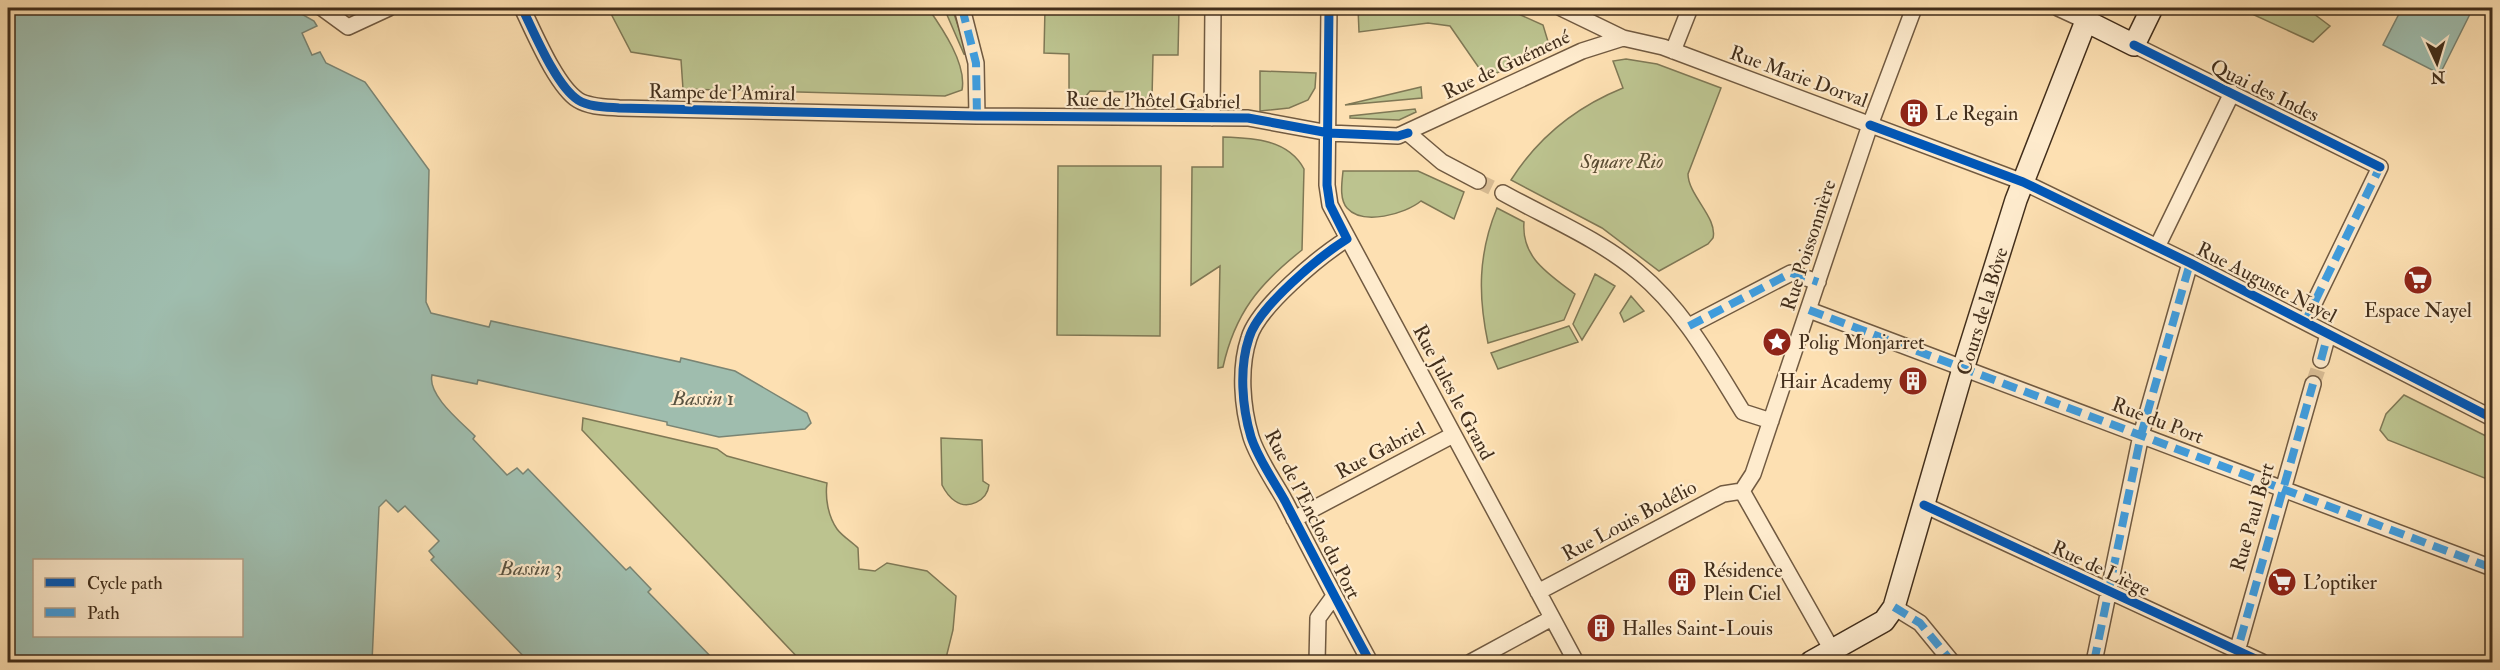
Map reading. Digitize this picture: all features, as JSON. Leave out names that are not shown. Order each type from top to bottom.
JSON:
[{"type":"street","points":[[322,8],[348,27],[389,8]]},
{"type":"street","name":"Rampe de l'Amiral","points":[[522,8],[566,90],[579,101],[595,106],[977,116]]},
{"type":"street","points":[[962,8],[976,63],[977,116]]},
{"type":"street","points":[[1212,118],[1213,8]]},
{"type":"street","name":"Rue Jules le Grand","points":[[1329,8],[1327,185],[1330,205],[1576,663]]},
{"type":"street","name":"Rue Marie Dorval","points":[[1562,8],[1623,38],[1673,51],[2023,182]]},
{"type":"street","points":[[1673,51],[1689,8]]},
{"type":"street","name":"Rue Poissonnière","points":[[1742,491],[1754,474],[1870,125],[1914,8]]},
{"type":"street","name":"Quai des Indes","points":[[2058,8],[2380,167],[2305,322]]},
{"type":"street","points":[[2134,45],[2152,8]]},
{"type":"street","name":"Cours de la Bôve","points":[[1894,607],[1964,369],[2023,182],[2086,21]]},
{"type":"street","name":"Rue de Guémené","points":[[1408,133],[1582,51],[1623,38]]},
{"type":"street","points":[[2157,247],[2232,93]]},
{"type":"street","name":"Rue de l'hôtel Gabriel","points":[[977,116],[1248,118],[1329,133],[1398,136],[1408,133]]},
{"type":"street","points":[[1408,133],[1442,162],[1478,181]]},
{"type":"street","name":"Rue Auguste Nayel","points":[[2023,182],[2190,263],[2493,418]]},
{"type":"street","points":[[1503,193],[1601,247],[1637,271],[1689,326],[1743,412],[1771,421]]},
{"type":"street","name":"Rue de l'Enclos du Port","points":[[1347,239],[1324,253],[1303,275],[1275,298],[1249,336],[1244,361],[1244,394],[1251,438],[1370,663]]},
{"type":"street","points":[[2094,663],[2141,435],[2190,263]]},
{"type":"street","points":[[1689,326],[1791,273],[1818,282]]},
{"type":"street","name":"Rue du Port","points":[[1809,310],[2493,568]]},
{"type":"street","points":[[2321,360],[2328,334]]},
{"type":"street","name":"Rue Paul Bert","points":[[2235,657],[2313,384]]},
{"type":"street","name":"Rue Gabriel","points":[[1294,519],[1453,435]]},
{"type":"street","points":[[1742,491],[1832,650]]},
{"type":"street","name":"Rue Louis Bodélio","points":[[1538,592],[1723,494],[1742,491]]},
{"type":"street","name":"Rue de Liège","points":[[1924,505],[2109,591],[2235,657],[2262,663]]},
{"type":"street","points":[[1317,663],[1318,618],[1334,596]]},
{"type":"street","points":[[1811,663],[1884,621],[1894,607],[1920,623],[1952,663]]},
{"type":"street","points":[[1471,663],[1552,618]]},
{"type":"green space","points":[[608,8],[928,8],[957,58],[963,80],[962,90],[945,96],[683,89],[681,60],[631,52]]},
{"type":"green space","points":[[944,8],[952,8],[968,55],[964,54]]},
{"type":"green space","points":[[1045,8],[1179,8],[1178,55],[1153,55],[1152,98],[1136,98],[1131,92],[1090,91],[1086,96],[1069,96],[1069,54],[1044,53]]},
{"type":"green space","points":[[1358,8],[1505,8],[1543,25],[1550,48],[1486,78],[1450,26],[1428,23],[1359,32]]},
{"type":"green space","points":[[2239,8],[2306,8],[2330,26],[2313,42]]},
{"type":"green space","name":"Square Rio","points":[[1626,59],[1657,64],[1721,88],[1688,174],[1689,182],[1711,223],[1713,238],[1708,244],[1659,271],[1602,228],[1511,180],[1534,150],[1560,125],[1590,104],[1623,88],[1613,61]]},
{"type":"green space","points":[[1260,71],[1316,73],[1315,88],[1308,100],[1289,108],[1260,111]]},
{"type":"green space","points":[[1421,87],[1422,98],[1345,105]]},
{"type":"green space","points":[[1415,109],[1416,112],[1399,120],[1350,118],[1350,116]]},
{"type":"green space","points":[[1223,137],[1269,142],[1289,151],[1304,169],[1302,250],[1273,275],[1251,301],[1234,331],[1223,367],[1218,368],[1220,266],[1191,285],[1192,167],[1223,167]]},
{"type":"green space","points":[[1058,166],[1161,166],[1160,336],[1057,335]]},
{"type":"green space","points":[[1343,171],[1418,171],[1464,192],[1454,219],[1421,201],[1395,214],[1363,216],[1354,213],[1344,204]]},
{"type":"green space","points":[[1497,208],[1524,222],[1524,235],[1532,255],[1547,272],[1575,294],[1564,320],[1488,343],[1481,292],[1483,259]]},
{"type":"green space","points":[[1595,274],[1615,286],[1582,340],[1573,324]]},
{"type":"green space","points":[[1631,296],[1644,311],[1624,322],[1620,313]]},
{"type":"green space","points":[[1569,326],[1578,342],[1498,369],[1491,353]]},
{"type":"green space","points":[[2404,395],[2492,439],[2492,481],[2388,440],[2380,430],[2386,414]]},
{"type":"green space","points":[[583,418],[717,449],[727,456],[827,483],[829,513],[839,532],[858,548],[859,569],[875,571],[887,563],[927,571],[956,596],[953,630],[945,662],[802,662],[582,430]]},
{"type":"green space","points":[[941,438],[982,440],[983,481],[989,485],[985,496],[976,502],[960,504],[947,494],[943,487]]},
{"type":"water","points":[[8,8],[291,8],[314,21],[317,26],[302,33],[312,55],[320,52],[326,63],[365,82],[429,170],[426,302],[431,313],[489,327],[491,321],[680,362],[681,358],[735,371],[807,413],[811,423],[805,429],[719,437],[667,425],[667,422],[478,380],[477,384],[432,375],[432,383],[440,399],[507,475],[517,468],[523,474],[528,469],[626,570],[630,567],[651,589],[648,592],[716,662],[529,662],[431,560],[434,557],[429,551],[439,541],[405,506],[398,512],[386,500],[379,507],[372,662],[8,662]]},
{"type":"water","points":[[2402,8],[2473,8],[2440,74],[2383,45]]},
{"type":"tunnel","points":[[1478,181],[1503,193]]},
{"type":"tunnel","points":[[2313,384],[2321,360]]},
{"type":"marked path","points":[[962,8],[976,63],[977,116],[981,116]]},
{"type":"marked path","points":[[2305,322],[2380,167],[2376,165]]},
{"type":"marked path","points":[[2094,662],[2141,435],[2190,263]]},
{"type":"marked path","points":[[1689,326],[1791,273],[1818,282]]},
{"type":"marked path","points":[[1809,310],[2492,568]]},
{"type":"marked path","points":[[2321,360],[2328,334]]},
{"type":"marked path","points":[[2234,662],[2313,384]]},
{"type":"marked path","points":[[1894,607],[1920,623],[1952,662]]},
{"type":"cycle path","points":[[522,8],[546,58],[562,83],[578,100],[598,106],[977,116],[1248,118],[1329,133],[1398,136],[1408,133]]},
{"type":"cycle path","points":[[1329,8],[1327,185],[1330,205],[1347,239],[1291,283],[1264,312],[1249,338],[1244,362],[1243,388],[1248,425],[1258,453],[1370,662]]},
{"type":"cycle path","points":[[2134,45],[2380,167]]},
{"type":"cycle path","points":[[1870,125],[2023,182],[2190,263],[2492,418]]},
{"type":"cycle path","points":[[1924,505],[2262,662]]},
{"type":"place","name":"Le Regain","points":[[1914,113]]},
{"type":"place","name":"Espace Nayel","points":[[2418,280]]},
{"type":"place","name":"Polig Monjarret","points":[[1777,342]]},
{"type":"place","name":"Hair Academy","points":[[1913,381]]},
{"type":"place","name":"Résidence Plein Ciel","points":[[1682,582]]},
{"type":"place","name":"L'optiker","points":[[2282,582]]},
{"type":"place","name":"Halles Saint-Louis","points":[[1601,628]]},
{"type":"water label","name":"Bassin 1","points":[[703,398]]},
{"type":"water label","name":"Bassin 3","points":[[531,568]]}]
